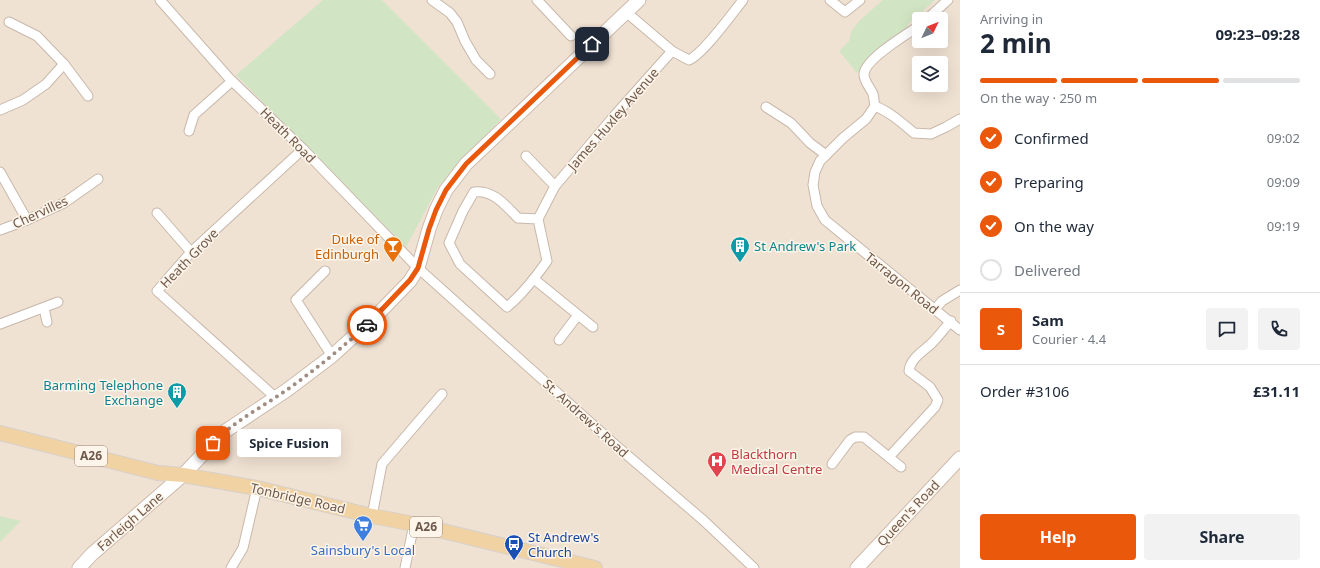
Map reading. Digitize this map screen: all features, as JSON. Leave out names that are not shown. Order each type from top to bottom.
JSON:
[{"type":"main road","points":[[418,268],[436,210],[446,190],[462,168],[639,0]]},
{"type":"main road","name":"Farleigh Lane","points":[[79,568],[92,554],[183,475],[224,432],[287,390],[332,356],[376,316],[410,280],[418,268]]},
{"type":"main road","name":"Tonbridge Road","points":[[0,432],[158,473],[183,475],[257,488],[595,568]]},
{"type":"main road","name":"Queen's Road","points":[[857,568],[960,458]]},
{"type":"street","name":"Heath Road","points":[[160,0],[232,81],[303,149],[418,268]]},
{"type":"street","points":[[432,0],[450,13],[457,22],[465,41],[476,60],[490,74]]},
{"type":"street","points":[[537,0],[571,36]]},
{"type":"street","points":[[626,12],[672,51],[689,60],[694,58],[742,0]]},
{"type":"street","points":[[830,0],[845,12],[860,0]]},
{"type":"street","points":[[934,12],[948,0]]},
{"type":"street","points":[[9,22],[37,36],[64,64],[88,96]]},
{"type":"street","points":[[912,30],[897,39],[867,67],[864,74],[866,82],[873,94],[875,106],[897,118],[914,133],[931,134],[960,119]]},
{"type":"street","name":"James Huxley Avenue","points":[[538,219],[555,186],[672,51]]},
{"type":"street","points":[[0,110],[23,100],[46,84],[64,64]]},
{"type":"street","points":[[189,131],[194,115],[232,81]]},
{"type":"street","name":"Tarragon Road","points":[[875,106],[866,118],[820,161],[815,172],[813,185],[817,206],[825,220],[960,330]]},
{"type":"street","points":[[766,107],[791,123],[810,143],[826,155]]},
{"type":"street","name":"Heath Grove","points":[[275,397],[157,291],[191,252],[303,149]]},
{"type":"street","points":[[526,156],[555,186]]},
{"type":"street","points":[[0,172],[27,220]]},
{"type":"street","name":"Chervilles","points":[[0,230],[27,220],[64,203],[98,179]]},
{"type":"street","points":[[482,190],[489,193],[503,202],[518,218],[538,219],[547,261],[534,279],[508,307],[460,264],[449,243],[463,211],[474,192],[482,190]]},
{"type":"street","points":[[157,213],[191,252]]},
{"type":"street","name":"St. Andrew's Road","points":[[418,268],[620,449],[703,520],[754,568]]},
{"type":"street","points":[[325,271],[296,300],[332,356]]},
{"type":"street","points":[[534,279],[593,327]]},
{"type":"street","points":[[935,309],[942,301],[960,290]]},
{"type":"street","points":[[0,324],[58,302]]},
{"type":"street","points":[[44,308],[47,322]]},
{"type":"street","points":[[559,340],[578,315]]},
{"type":"street","points":[[889,457],[935,407],[938,400],[930,387],[909,371],[910,366],[922,351],[932,343],[951,322]]},
{"type":"street","points":[[372,516],[382,464],[442,394]]},
{"type":"street","points":[[832,464],[850,440],[855,437],[864,437],[900,467]]},
{"type":"street","points":[[231,568],[243,548],[257,488]]},
{"type":"street","points":[[405,568],[414,524]]},
{"type":"shaded area","points":[[0,0],[960,0],[960,568],[0,568]]},
{"type":"green space","points":[[323,0],[382,0],[501,119],[438,187],[406,247],[236,75]]},
{"type":"green space","points":[[883,0],[935,0],[922,12],[912,12],[912,20],[908,24],[907,29],[899,34],[857,73],[839,51],[849,41],[851,32],[860,20]]},
{"type":"green space","points":[[0,516],[21,521],[0,542]]},
{"type":"way so far","points":[[213,443],[224,432],[287,390],[332,356],[367,325]]},
{"type":"place","name":"Duke of Edinburgh","points":[[393,263]]},
{"type":"place","name":"St Andrew's Park","points":[[740,263]]},
{"type":"place","name":"Barming Telephone Exchange","points":[[177,409]]},
{"type":"place","name":"Spice Fusion","points":[[213,443]]},
{"type":"place","name":"Blackthorn Medical Centre","points":[[717,478]]},
{"type":"place","name":"Sainsbury's Local","points":[[363,542]]},
{"type":"place","name":"St Andrew's Church","points":[[514,561]]},
{"type":"route","points":[[367,325],[410,280],[418,268],[436,210],[446,190],[455,177],[466,164],[592,44]]}]
